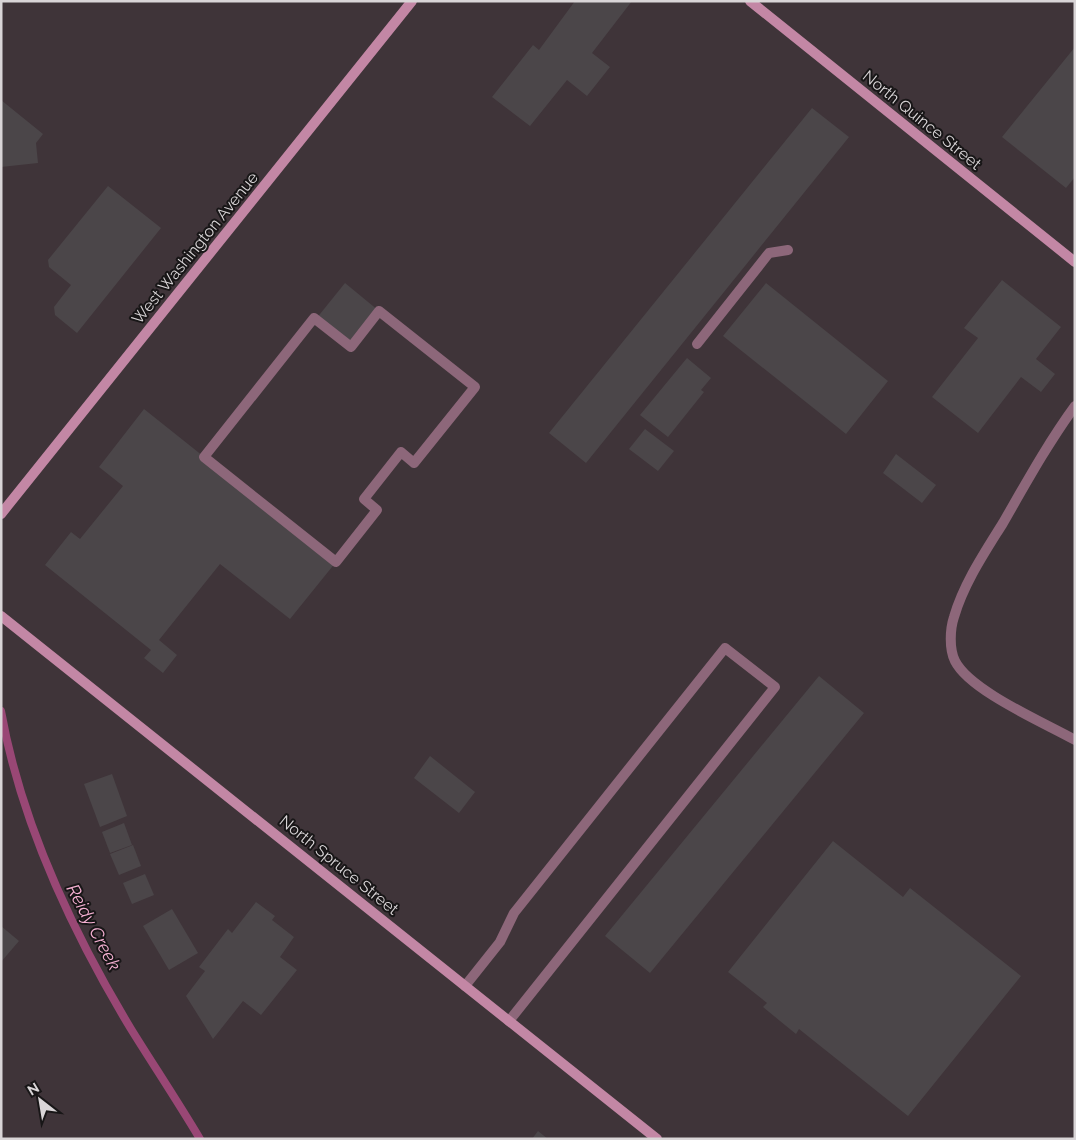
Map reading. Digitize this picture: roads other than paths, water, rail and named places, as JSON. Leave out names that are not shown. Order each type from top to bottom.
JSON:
[{"type":"main road","name":"West Washington Avenue","points":[[1,514],[412,1]]},
{"type":"main road","name":"North Quince Street","points":[[750,1],[1075,262]]},
{"type":"main road","name":"North Spruce Street","points":[[1,616],[657,1139]]},
{"type":"lane","points":[[697,344],[769,253],[788,250]]},
{"type":"lane","points":[[379,311],[475,387],[414,463],[401,452],[364,499],[377,510],[336,562],[204,457],[314,318],[350,347],[379,311]]},
{"type":"lane","points":[[1075,406],[1058,429],[974,572],[953,617],[951,644],[955,662],[970,679],[990,694],[1075,740]]},
{"type":"lane","points":[[465,986],[500,942],[514,913],[725,648],[775,687],[509,1021]]},
{"type":"waterway","name":"Reidy Creek","points":[[1,711],[10,753],[36,836],[70,916],[89,955],[131,1029],[200,1139]]}]
